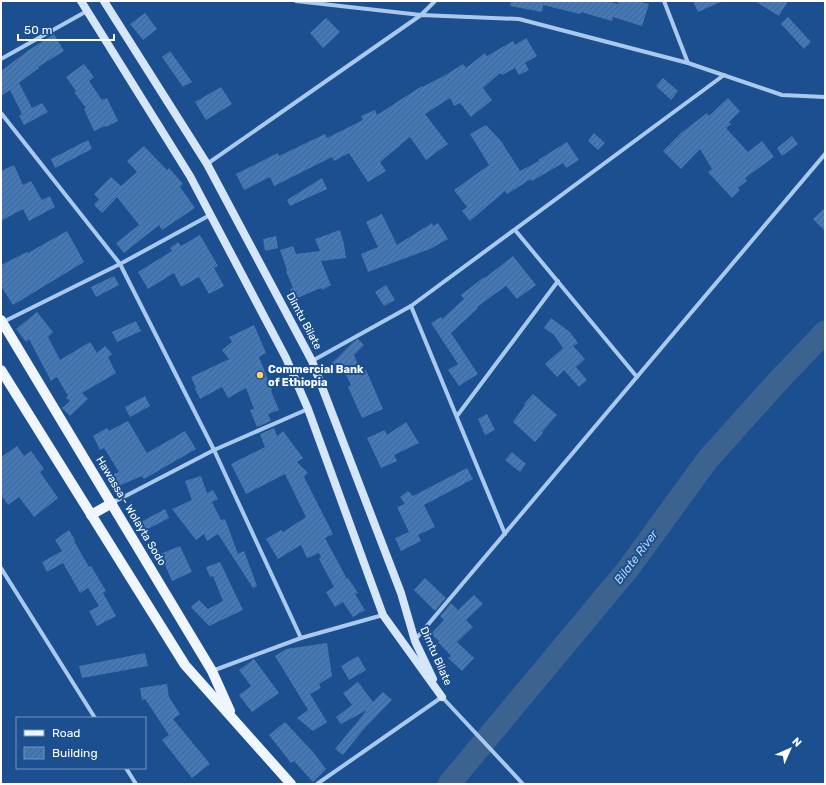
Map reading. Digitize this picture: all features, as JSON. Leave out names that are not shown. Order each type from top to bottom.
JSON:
[{"type":"main road","points":[[81,1],[190,176],[286,358],[308,409],[382,616],[442,698]]},
{"type":"main road","name":"Dimtu Bilate","points":[[104,1],[207,164],[312,361],[401,593],[415,641],[442,698]]},
{"type":"main road","name":"Hawassa - Wolayta Sodo","points":[[2,322],[212,671],[233,719]]},
{"type":"main road","name":"Hawassa - Wolayta Sodo","points":[[1,370],[185,665],[291,784]]},
{"type":"main road","points":[[91,515],[112,503]]},
{"type":"street","points":[[296,1],[421,15],[519,19],[688,63],[782,95],[825,97]]},
{"type":"street","points":[[207,164],[421,15],[435,1]]},
{"type":"street","points":[[664,1],[688,63]]},
{"type":"street","points":[[1,59],[87,11]]},
{"type":"street","points":[[312,361],[411,306],[724,75]]},
{"type":"street","points":[[1,113],[120,264],[214,450],[301,638]]},
{"type":"street","points":[[415,641],[825,154]]},
{"type":"street","points":[[2,322],[120,264],[211,215]]},
{"type":"street","points":[[515,230],[637,376]]},
{"type":"street","points":[[456,416],[558,281]]},
{"type":"street","points":[[411,306],[505,534]]},
{"type":"street","points":[[112,503],[214,450],[308,409]]},
{"type":"street","points":[[1,568],[94,717]]},
{"type":"street","points":[[212,671],[301,638],[382,616]]},
{"type":"street","points":[[316,784],[442,698],[523,784]]},
{"type":"street","points":[[127,769],[136,784]]},
{"type":"building","points":[[511,1],[607,1],[618,4],[618,1],[637,1],[649,4],[642,26],[613,17],[612,21],[581,12],[580,14],[543,5],[542,12],[510,6]]},
{"type":"building","points":[[693,1],[723,1],[698,12]]},
{"type":"building","points":[[755,1],[788,1],[779,16]]},
{"type":"building","points":[[145,13],[157,29],[143,40],[130,24]]},
{"type":"building","points":[[788,17],[811,42],[804,49],[781,24]]},
{"type":"building","points":[[326,18],[340,32],[323,48],[310,33]]},
{"type":"building","points":[[54,34],[64,51],[38,67],[39,68],[19,83],[32,108],[42,103],[48,112],[24,125],[19,116],[22,114],[10,90],[1,96],[1,71]]},
{"type":"building","points":[[526,38],[537,56],[525,63],[529,70],[519,75],[515,68],[502,75],[500,73],[483,88],[492,100],[471,117],[460,103],[454,106],[450,98],[425,114],[448,144],[426,160],[410,137],[380,162],[386,171],[368,182],[349,153],[334,161],[332,157],[274,186],[270,177],[244,190],[236,174],[278,153],[279,156],[325,134],[327,138],[363,120],[361,116],[375,110],[377,115],[422,86],[444,76],[463,64],[466,68],[485,53],[487,56],[513,41],[515,45]]},
{"type":"building","points":[[170,51],[192,82],[183,87],[162,57]]},
{"type":"building","points":[[84,64],[94,77],[89,81],[102,100],[107,98],[118,121],[94,131],[84,109],[86,108],[74,92],[76,91],[66,77]]},
{"type":"building","points":[[663,78],[678,91],[671,100],[656,86]]},
{"type":"building","points":[[221,87],[232,104],[206,120],[195,102]]},
{"type":"building","points":[[728,98],[740,111],[729,122],[731,124],[726,128],[748,152],[762,141],[774,157],[745,178],[747,181],[738,188],[740,190],[732,198],[708,172],[712,169],[700,149],[681,169],[663,151],[681,133],[707,113],[709,116]]},
{"type":"building","points":[[486,125],[501,141],[520,171],[539,161],[538,160],[567,142],[579,160],[566,168],[563,163],[532,181],[531,179],[507,194],[505,191],[470,221],[462,211],[467,207],[454,190],[489,165],[470,134]]},
{"type":"building","points":[[594,133],[605,143],[598,150],[588,141]]},
{"type":"building","points":[[792,136],[798,144],[782,156],[777,148]]},
{"type":"building","points":[[88,140],[92,149],[55,168],[51,159]]},
{"type":"building","points":[[144,146],[167,170],[169,168],[183,184],[180,187],[195,208],[162,230],[159,225],[124,253],[116,243],[139,225],[117,197],[102,213],[94,205],[99,199],[94,194],[111,177],[121,186],[137,172],[127,161]]},
{"type":"building","points":[[14,165],[23,185],[31,181],[42,200],[50,196],[55,207],[29,221],[23,209],[1,221],[1,171]]},
{"type":"building","points":[[322,178],[327,189],[290,206],[287,200]]},
{"type":"building","points":[[825,208],[825,231],[813,219]]},
{"type":"building","points":[[382,214],[397,245],[432,223],[433,226],[438,223],[448,239],[430,249],[368,272],[361,254],[378,247],[366,222]]},
{"type":"building","points":[[340,230],[346,258],[321,261],[331,285],[322,290],[321,288],[295,299],[290,289],[293,288],[280,250],[293,246],[296,254],[320,251],[315,239]]},
{"type":"building","points":[[67,231],[84,262],[13,305],[1,286],[1,265],[27,252],[28,253]]},
{"type":"building","points":[[200,235],[218,266],[214,268],[224,286],[209,294],[199,277],[181,287],[174,273],[148,289],[138,272],[172,251],[170,248],[178,242],[181,246]]},
{"type":"building","points":[[276,236],[278,248],[265,251],[263,239]]},
{"type":"building","points":[[513,256],[536,285],[517,299],[506,286],[477,307],[478,308],[451,333],[478,374],[459,386],[448,370],[458,364],[431,323],[441,317],[442,319],[464,299],[461,295]]},
{"type":"building","points":[[114,276],[119,285],[96,297],[91,287]]},
{"type":"building","points":[[386,285],[395,300],[384,306],[375,292]]},
{"type":"building","points":[[37,312],[53,332],[48,337],[60,360],[90,342],[97,353],[105,346],[112,354],[108,357],[116,373],[82,393],[88,399],[70,416],[62,408],[70,401],[66,398],[68,396],[57,377],[51,381],[29,339],[26,342],[16,329]]},
{"type":"building","points":[[551,318],[570,332],[578,343],[573,346],[585,359],[576,367],[587,380],[579,387],[564,370],[557,377],[545,364],[563,348],[554,335],[544,328]]},
{"type":"building","points":[[136,321],[141,331],[117,342],[112,332]]},
{"type":"building","points":[[254,325],[266,353],[259,357],[279,410],[268,414],[271,421],[257,427],[250,410],[254,409],[246,388],[228,398],[222,387],[200,399],[191,377],[229,359],[222,350],[232,342],[229,337]]},
{"type":"building","points":[[358,339],[364,345],[354,355],[361,372],[366,370],[383,409],[362,418],[348,387],[351,385],[342,366],[336,371],[330,365],[353,342]]},
{"type":"building","points":[[533,394],[557,415],[535,442],[513,422],[525,405],[524,404]]},
{"type":"building","points":[[145,396],[150,406],[130,417],[125,407]]},
{"type":"building","points":[[487,414],[495,430],[485,435],[478,419]]},
{"type":"building","points":[[128,421],[147,453],[185,431],[196,449],[144,479],[142,476],[116,487],[111,475],[119,472],[104,448],[100,450],[93,436],[107,428],[109,431]]},
{"type":"building","points":[[406,422],[419,443],[394,455],[397,461],[381,468],[367,438],[385,430],[387,435]]},
{"type":"building","points":[[274,428],[277,436],[283,431],[303,458],[297,462],[308,473],[304,477],[333,534],[325,538],[347,579],[348,578],[358,593],[355,594],[365,610],[353,617],[343,602],[335,607],[326,592],[334,587],[319,559],[321,558],[319,553],[307,558],[301,545],[278,559],[266,539],[281,530],[283,532],[306,517],[285,474],[246,494],[231,464],[265,447],[260,434]]},
{"type":"building","points":[[17,446],[24,456],[31,451],[44,469],[40,472],[58,498],[34,517],[19,497],[8,505],[1,495],[1,457]]},
{"type":"building","points":[[512,452],[526,464],[520,472],[505,460]]},
{"type":"building","points":[[467,468],[473,479],[424,505],[435,527],[418,535],[421,541],[401,551],[395,538],[409,532],[397,507],[405,504],[400,497],[408,491],[413,496]]},
{"type":"building","points":[[201,476],[207,493],[213,490],[218,499],[212,502],[221,520],[225,519],[238,554],[244,551],[257,586],[253,588],[218,534],[207,541],[204,534],[196,540],[172,509],[192,500],[185,481]]},
{"type":"building","points":[[165,509],[169,518],[144,531],[139,523]]},
{"type":"building","points":[[69,530],[89,567],[91,566],[106,591],[103,593],[116,616],[97,626],[89,611],[99,606],[88,588],[80,593],[63,563],[47,572],[42,562],[62,551],[55,540]]},
{"type":"building","points":[[180,546],[192,572],[172,581],[160,554]]},
{"type":"building","points":[[220,562],[243,610],[209,626],[191,607],[199,600],[208,609],[223,601],[213,576],[210,577],[206,567]]},
{"type":"building","points":[[425,578],[446,598],[435,611],[414,590]]},
{"type":"building","points":[[474,595],[483,604],[466,620],[473,627],[457,642],[474,658],[462,671],[448,658],[451,656],[438,642],[439,641],[431,634],[444,620],[440,616],[451,603],[458,610]]},
{"type":"building","points":[[327,643],[332,676],[319,684],[321,688],[310,694],[327,722],[313,731],[297,718],[308,710],[275,656],[286,649]]},
{"type":"building","points":[[145,653],[148,666],[82,678],[79,666]]},
{"type":"building","points":[[358,656],[366,670],[349,680],[341,666]]},
{"type":"building","points":[[254,659],[279,693],[252,712],[239,695],[251,686],[239,670]]},
{"type":"building","points":[[358,682],[373,702],[383,692],[392,700],[363,730],[343,755],[335,749],[367,710],[341,724],[336,717],[352,705],[343,693]]},
{"type":"building","points":[[167,684],[169,697],[180,714],[173,719],[210,764],[192,778],[162,740],[169,735],[145,699],[142,700],[140,688]]},
{"type":"building","points":[[285,722],[313,752],[326,769],[313,782],[294,761],[291,763],[269,735]]},
{"type":"waterway","name":"Bilate River","points":[[449,784],[628,569],[708,459],[780,379],[825,332]]},
{"type":"place","name":"Commercial Bank of Ethiopia","points":[[260,375]]}]
